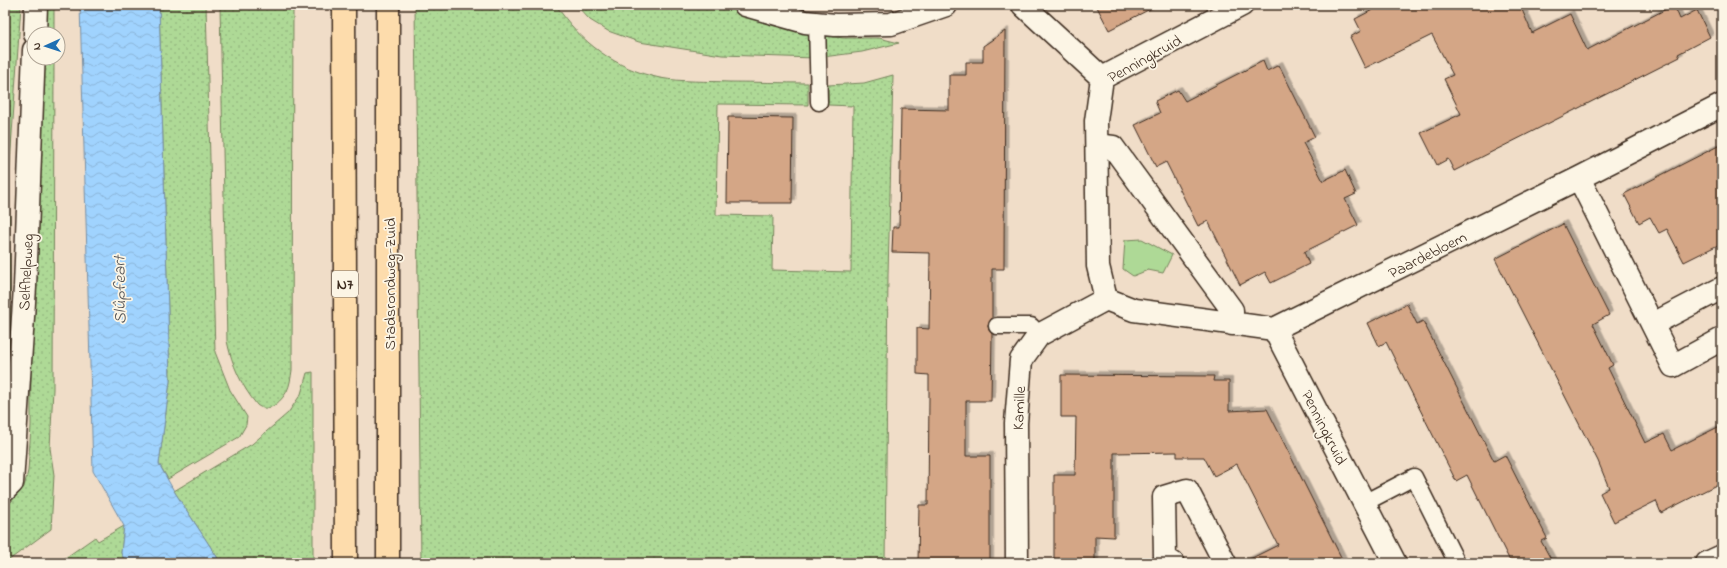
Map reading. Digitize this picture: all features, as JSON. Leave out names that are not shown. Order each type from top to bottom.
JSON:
[{"type":"highway","name":"N7","points":[[344,5],[346,563]]},
{"type":"highway","name":"Stadsrondweg-Zuid","points":[[388,5],[388,563]]},
{"type":"street","points":[[35,26],[36,5]]},
{"type":"street","points":[[745,5],[805,22],[835,25],[890,24],[946,5]]},
{"type":"street","points":[[1023,5],[1102,78]]},
{"type":"street","name":"Penningkruid","points":[[1106,299],[1098,266],[1096,121],[1102,78],[1242,5]]},
{"type":"street","name":"Selfhelpweg","points":[[5,490],[12,483],[25,287],[33,66]]},
{"type":"street","name":"Paardebloem","points":[[1274,329],[1579,178],[1722,104]]},
{"type":"street","points":[[1096,145],[1114,147],[1232,310],[1232,324]]},
{"type":"street","points":[[1579,178],[1673,366],[1722,339]]},
{"type":"street","points":[[1653,324],[1722,288]]},
{"type":"street","points":[[1106,299],[1134,310],[1274,329]]},
{"type":"street","name":"Kamille","points":[[1017,563],[1016,423],[1021,360],[1039,335],[1106,299]]},
{"type":"street","name":"Penningkruid","points":[[1274,329],[1395,563]]},
{"type":"street","points":[[1173,563],[1165,558],[1164,497],[1187,490],[1225,563]]},
{"type":"street","points":[[1707,563],[1722,556]]},
{"type":"lane","points":[[817,23],[819,102]]},
{"type":"lane","points":[[997,326],[1032,326],[1039,335]]},
{"type":"lane","points":[[1364,503],[1414,477],[1457,563]]},
{"type":"green space","points":[[5,5],[21,5],[9,177],[11,429],[5,478]]},
{"type":"green space","points":[[42,5],[54,5],[54,26],[41,26]]},
{"type":"green space","points":[[159,5],[206,5],[215,352],[230,390],[247,417],[246,425],[239,437],[168,479],[159,464],[170,381]]},
{"type":"green space","points":[[220,5],[293,5],[292,370],[287,391],[278,403],[274,406],[265,408],[257,405],[242,382],[234,367],[227,341]]},
{"type":"green space","points":[[415,5],[556,5],[576,31],[600,52],[614,61],[644,74],[660,78],[686,81],[808,83],[808,105],[718,104],[716,215],[773,216],[772,270],[851,272],[853,106],[828,105],[828,85],[864,83],[893,75],[888,275],[885,563],[421,563]]},
{"type":"green space","points":[[576,5],[731,5],[741,10],[808,33],[843,38],[879,38],[899,43],[862,52],[815,58],[722,55],[639,42],[608,31],[590,20]]},
{"type":"green space","points":[[37,66],[54,66],[53,389],[50,448],[54,475],[51,529],[5,563],[5,509],[24,487],[28,471],[31,426],[30,178]]},
{"type":"green space","points":[[1142,239],[1172,255],[1163,273],[1148,270],[1133,276],[1123,269],[1125,240]]},
{"type":"green space","points":[[313,372],[313,563],[221,563],[174,491],[252,444],[288,413],[301,394],[307,373]]},
{"type":"green space","points":[[124,526],[121,553],[126,563],[58,563],[95,537],[98,541]]},
{"type":"water","name":"Slûpfeart","points":[[80,5],[159,5],[170,381],[159,464],[174,491],[221,563],[126,563],[121,553],[124,526],[93,471]]},
{"type":"building","points":[[1096,5],[1158,5],[1109,30]]},
{"type":"building","points":[[1382,5],[1520,5],[1532,33],[1570,14],[1587,50],[1674,5],[1680,19],[1697,10],[1710,37],[1678,54],[1680,57],[1454,171],[1448,159],[1437,165],[1421,133],[1461,114],[1444,79],[1453,75],[1432,35],[1365,68],[1350,37],[1361,31],[1355,19]]},
{"type":"building","points":[[1005,31],[1004,269],[992,269],[992,318],[988,326],[992,334],[991,401],[966,401],[966,456],[990,456],[990,562],[918,563],[919,505],[928,505],[929,375],[917,374],[917,328],[929,329],[930,253],[892,252],[893,227],[899,227],[901,109],[949,110],[949,75],[966,75],[966,62],[983,62],[983,46]]},
{"type":"building","points":[[1263,61],[1267,71],[1279,65],[1315,137],[1303,143],[1323,181],[1345,170],[1356,194],[1345,199],[1358,225],[1304,252],[1309,264],[1271,283],[1265,272],[1240,285],[1208,221],[1198,226],[1166,162],[1156,167],[1135,125],[1160,113],[1155,101],[1178,90],[1185,101]]},
{"type":"building","points":[[728,117],[793,118],[792,203],[727,203]]},
{"type":"building","points":[[1722,144],[1722,243],[1684,262],[1667,229],[1659,233],[1650,217],[1639,223],[1624,194]]},
{"type":"building","points":[[1563,224],[1609,315],[1593,324],[1613,365],[1608,368],[1645,443],[1664,434],[1672,450],[1722,425],[1722,482],[1661,513],[1656,501],[1614,522],[1600,493],[1609,488],[1598,461],[1495,259]]},
{"type":"building","points":[[1407,304],[1417,324],[1423,321],[1494,461],[1505,455],[1547,538],[1541,541],[1553,563],[1511,563],[1467,475],[1456,481],[1386,342],[1379,346],[1368,323]]},
{"type":"building","points":[[1061,375],[1214,376],[1213,381],[1229,381],[1229,411],[1267,409],[1344,563],[1242,563],[1278,545],[1237,464],[1214,476],[1204,457],[1177,457],[1177,452],[1114,453],[1114,537],[1095,536],[1095,563],[1054,563],[1054,475],[1075,475],[1076,417],[1061,417]]}]
